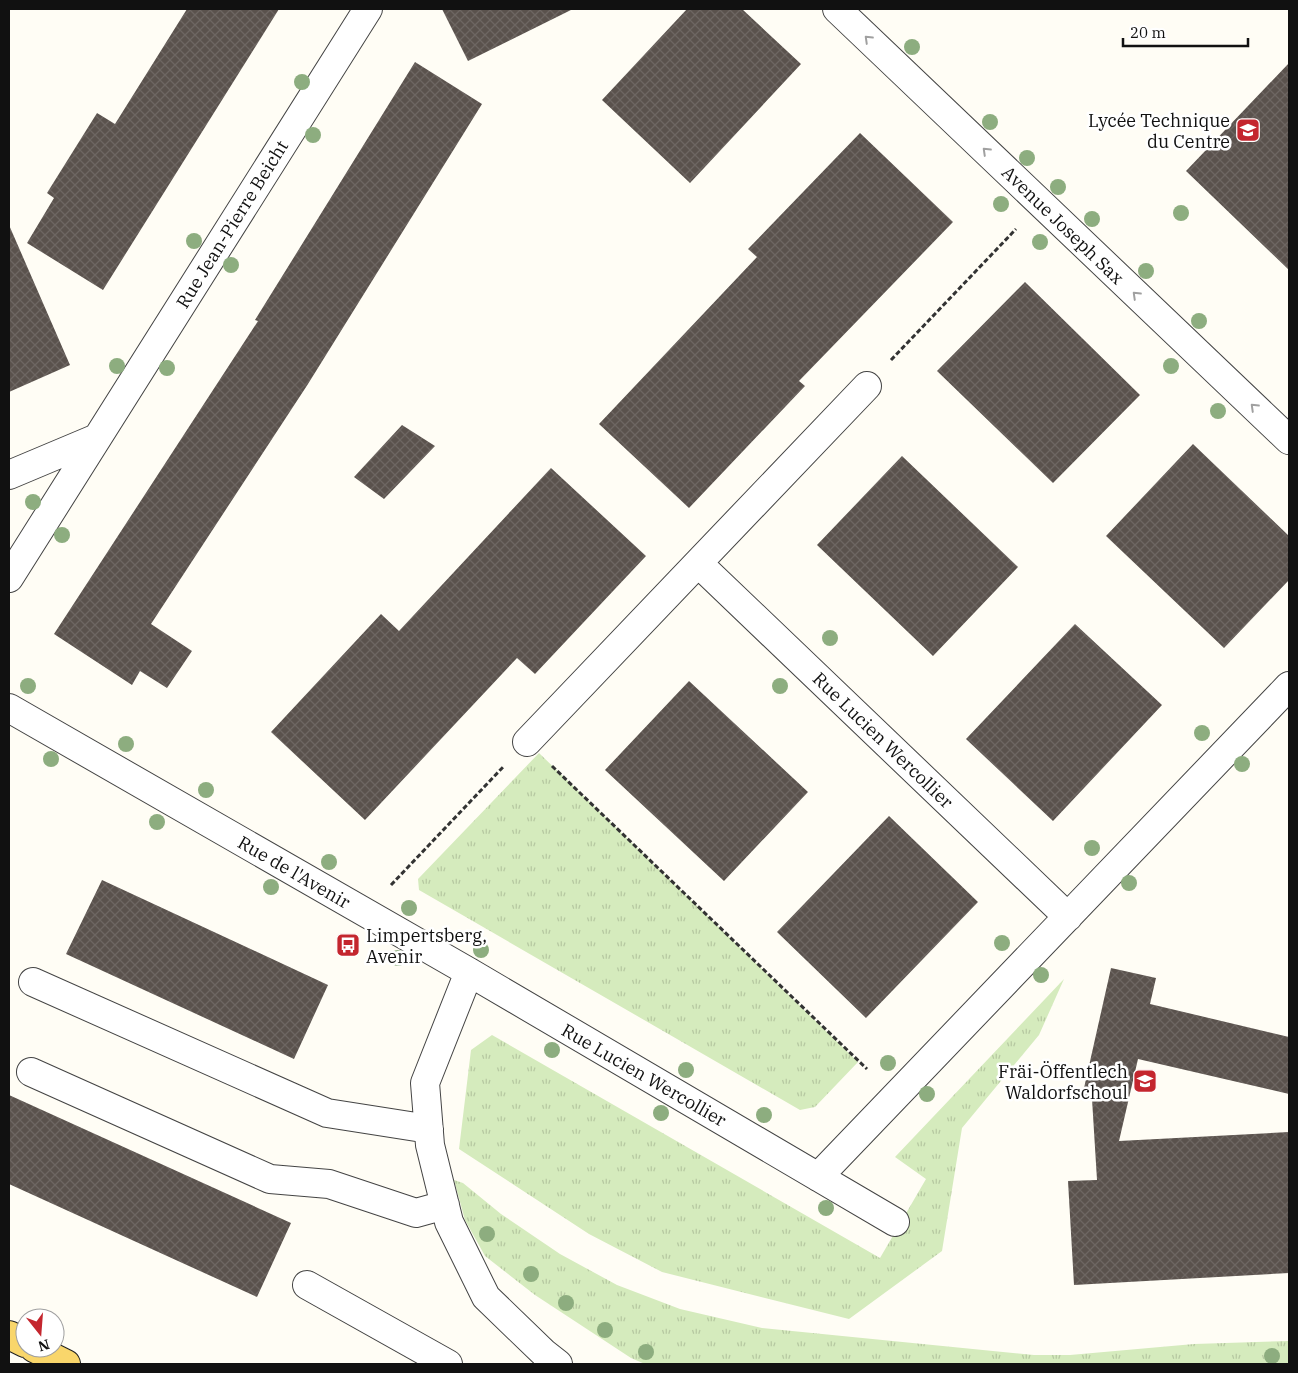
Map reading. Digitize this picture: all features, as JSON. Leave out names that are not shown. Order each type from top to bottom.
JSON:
[{"type":"main road","points":[[54,1358],[66,1364]]},
{"type":"street","name":"Rue Jean-Pierre Beicht","points":[[9,578],[368,9]]},
{"type":"street","name":"Avenue Joseph Sax","points":[[837,9],[1289,440]]},
{"type":"street","points":[[527,742],[866,386]]},
{"type":"street","points":[[9,475],[97,438]]},
{"type":"street","name":"Rue Lucien Wercollier","points":[[698,563],[1068,917]]},
{"type":"street","points":[[818,1178],[1068,917],[1284,701]]},
{"type":"street","name":"Rue de l'Avenir","points":[[9,708],[469,972]]},
{"type":"street","points":[[469,972],[425,1083],[430,1145],[449,1222],[486,1296],[544,1353],[558,1364]]},
{"type":"street","name":"Rue Lucien Wercollier","points":[[469,972],[895,1222]]},
{"type":"street","points":[[33,982],[328,1113],[429,1129]]},
{"type":"street","points":[[30,1072],[270,1179],[329,1184],[416,1213],[445,1205]]},
{"type":"street","points":[[307,1285],[448,1364]]},
{"type":"path","points":[[866,386],[1041,203]]},
{"type":"path","points":[[365,913],[527,742],[867,1069]]},
{"type":"green space","points":[[539,753],[858,1062],[815,1107],[800,1110],[419,890],[418,879]]},
{"type":"green space","points":[[1064,979],[1039,1035],[962,1128],[942,1251],[849,1319],[662,1272],[589,1234],[459,1149],[471,1050],[492,1035],[880,1258],[926,1179],[895,1157]]},
{"type":"green space","points":[[454,1180],[463,1183],[501,1214],[560,1254],[617,1285],[680,1309],[762,1328],[1034,1355],[1070,1355],[1194,1344],[1289,1341],[1289,1363],[645,1364],[631,1358],[535,1295],[485,1256],[465,1220]]},
{"type":"building","points":[[187,9],[279,9],[103,290],[27,243],[54,198],[47,193],[97,113],[115,124]]},
{"type":"building","points":[[442,9],[573,9],[468,61]]},
{"type":"building","points":[[687,9],[742,9],[801,64],[690,183],[602,100]]},
{"type":"building","points":[[415,62],[482,104],[308,384],[151,624],[192,651],[167,688],[140,671],[132,685],[54,634],[258,321],[255,320]]},
{"type":"building","points":[[1289,63],[1289,270],[1186,171]]},
{"type":"building","points":[[860,133],[953,222],[799,381],[805,386],[689,508],[599,424],[757,257],[748,249]]},
{"type":"building","points":[[9,225],[70,365],[9,392]]},
{"type":"building","points":[[1025,282],[1140,395],[1053,483],[937,371]]},
{"type":"building","points":[[402,425],[435,446],[384,499],[354,477]]},
{"type":"building","points":[[1193,444],[1289,536],[1289,580],[1224,648],[1106,536]]},
{"type":"building","points":[[902,456],[1018,567],[933,656],[817,545]]},
{"type":"building","points":[[551,468],[646,556],[535,674],[517,658],[365,820],[271,732],[381,614],[399,631]]},
{"type":"building","points":[[1075,624],[1162,705],[1053,821],[966,739]]},
{"type":"building","points":[[689,681],[808,792],[724,881],[605,770]]},
{"type":"building","points":[[889,816],[978,902],[866,1018],[777,932]]},
{"type":"building","points":[[102,880],[328,985],[294,1059],[66,954]]},
{"type":"building","points":[[1111,968],[1156,978],[1150,1004],[1289,1037],[1289,1094],[1138,1059],[1119,1141],[1289,1132],[1289,1273],[1074,1285],[1068,1181],[1097,1180],[1092,1099],[1082,1097]]},
{"type":"building","points":[[9,1095],[291,1223],[257,1297],[9,1184]]},
{"type":"place","name":"Lycée Technique du Centre","points":[[1248,130]]},
{"type":"place","name":"Limpertsberg, Avenir","points":[[348,945]]},
{"type":"place","name":"Fräi-Öffentlech Waldorfschoul","points":[[1145,1081]]}]
